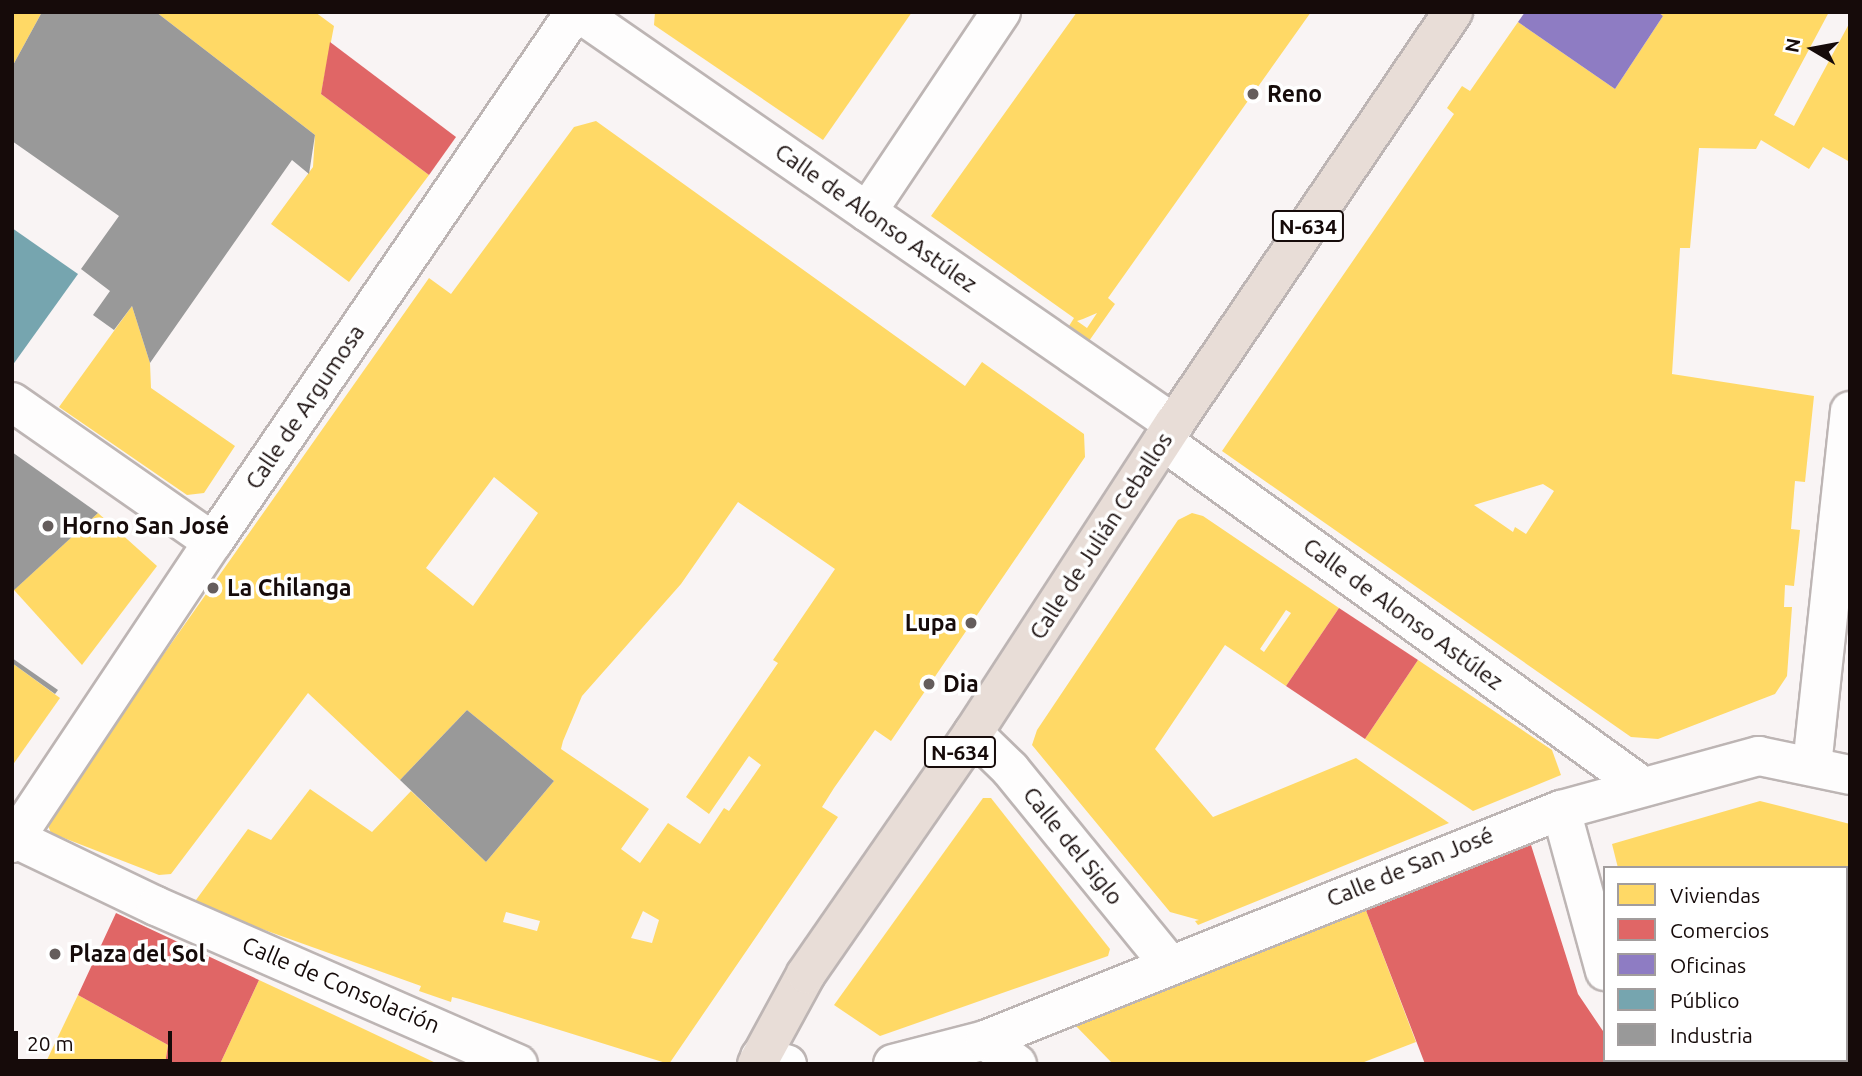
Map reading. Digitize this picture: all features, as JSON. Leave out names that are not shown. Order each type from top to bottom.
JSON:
[{"type":"highway","name":"Calle de Julián Ceballos","points":[[768,1062],[806,974],[973,733],[1169,433],[1453,12]]},
{"type":"street","name":"Calle de Alonso Astúlez","points":[[576,12],[867,212],[1169,433],[1642,786]]},
{"type":"street","name":"Calle de Argumosa","points":[[13,839],[576,12]]},
{"type":"street","points":[[867,212],[1001,12]]},
{"type":"street","points":[[12,402],[213,542]]},
{"type":"street","points":[[1812,766],[1850,411]]},
{"type":"street","name":"Calle del Siglo","points":[[973,733],[1010,769],[1168,963]]},
{"type":"street","name":"Calle de San José","points":[[985,1040],[1168,963],[1561,810],[1759,756],[1850,775]]},
{"type":"street","points":[[1561,810],[1603,964]]},
{"type":"street","name":"Calle de Consolación","points":[[13,839],[156,906],[518,1064]]},
{"type":"street","points":[[893,1064],[985,1040],[1017,1064]]},
{"type":"building: Viviendas","points":[[12,12],[42,12],[12,67]]},
{"type":"building: Viviendas","points":[[156,12],[315,12],[334,26],[321,94],[429,175],[349,282],[271,224],[313,167],[315,135]]},
{"type":"building: Viviendas","points":[[655,12],[912,12],[823,140],[654,25]]},
{"type":"building: Viviendas","points":[[1077,12],[1311,12],[1108,298],[1115,304],[1089,341],[1069,326],[1074,318],[931,216]],"holes":[[[1097,313],[1087,328],[1077,321]]]},
{"type":"building: Viviendas","points":[[1658,12],[1829,12],[1774,115],[1794,126],[1850,22],[1850,162],[1823,147],[1809,169],[1761,140],[1756,149],[1699,148],[1690,248],[1680,248],[1672,374],[1814,396],[1805,482],[1795,481],[1791,529],[1800,530],[1794,586],[1785,585],[1784,607],[1792,607],[1787,676],[1775,694],[1658,739],[1631,737],[1222,451],[1454,114],[1447,108],[1462,86],[1470,91],[1518,22],[1615,89],[1663,16]],"holes":[[[1543,484],[1554,491],[1526,534],[1515,527],[1513,532],[1474,505]]]},
{"type":"building: Viviendas","points":[[596,121],[965,386],[982,362],[1084,434],[1085,457],[891,741],[875,730],[834,788],[822,807],[838,817],[669,1064],[460,999],[452,997],[451,1002],[419,991],[421,986],[248,924],[246,930],[193,904],[248,829],[271,840],[310,789],[372,832],[411,791],[486,862],[554,781],[467,710],[400,780],[308,693],[171,874],[159,875],[51,833],[46,821],[429,278],[451,294],[574,127]],"holes":[[[494,477],[538,513],[473,606],[426,568]],[[738,502],[835,569],[773,660],[778,663],[686,797],[709,814],[749,756],[761,765],[729,811],[724,808],[700,844],[668,823],[640,863],[621,849],[649,809],[561,749],[582,696],[681,584]],[[643,911],[659,920],[652,943],[631,938]],[[506,912],[540,921],[537,931],[503,922]]]},
{"type":"building: Viviendas","points":[[132,306],[150,363],[151,388],[235,446],[204,493],[187,495],[59,407]]},
{"type":"building: Viviendas","points":[[98,513],[157,566],[82,665],[14,590]]},
{"type":"building: Viviendas","points":[[1192,513],[1203,516],[1339,608],[1286,686],[1225,645],[1155,749],[1213,817],[1356,758],[1449,823],[1198,925],[1195,921],[1199,920],[1170,912],[1032,745],[1037,730],[1178,520]],"holes":[[[1286,610],[1291,613],[1264,652],[1260,649]]]},
{"type":"building: Viviendas","points":[[1418,660],[1552,750],[1561,775],[1473,811],[1365,739]]},
{"type":"building: Viviendas","points":[[12,663],[60,698],[12,766]]},
{"type":"building: Viviendas","points":[[983,798],[991,798],[1110,949],[1108,956],[880,1036],[834,1005]]},
{"type":"building: Viviendas","points":[[1760,801],[1850,824],[1848,910],[1848,866],[1618,866],[1612,844]]},
{"type":"building: Viviendas","points":[[1365,908],[1416,1042],[1359,1064],[1113,1064],[1073,1023]]},
{"type":"building: Viviendas","points":[[259,980],[332,1014],[438,1064],[220,1064]]},
{"type":"building: Viviendas","points":[[78,995],[168,1045],[165,1064],[45,1064]]},
{"type":"building: Comercios","points":[[330,42],[456,137],[429,175],[321,94]]},
{"type":"building: Comercios","points":[[1339,608],[1418,660],[1365,739],[1286,686]]},
{"type":"building: Comercios","points":[[1531,845],[1578,994],[1603,1031],[1603,1062],[1628,1064],[1425,1064],[1365,908]]},
{"type":"building: Comercios","points":[[116,913],[259,980],[220,1064],[165,1064],[168,1045],[78,995]]},
{"type":"building: Oficinas","points":[[1525,12],[1658,12],[1663,16],[1615,89],[1518,22]]},
{"type":"building: Público","points":[[12,228],[78,274],[12,366]]},
{"type":"building: Industria","points":[[42,12],[156,12],[315,135],[309,174],[292,160],[150,363],[132,306],[114,330],[93,315],[110,291],[81,269],[119,216],[12,141],[12,67]]},
{"type":"building: Industria","name":"Horno San José","points":[[12,452],[98,513],[12,592]]},
{"type":"building: Industria","points":[[12,658],[58,690],[55,694],[12,663]]},
{"type":"building: Industria","points":[[467,710],[554,781],[486,862],[400,780]]},
{"type":"place","name":"Reno","points":[[1253,94]]},
{"type":"place","name":"Horno San José","points":[[48,526]]},
{"type":"place","name":"La Chilanga","points":[[213,588]]},
{"type":"place","name":"Lupa","points":[[971,623]]},
{"type":"place","name":"Dia","points":[[929,684]]},
{"type":"place","name":"Plaza del Sol","points":[[55,954]]}]
